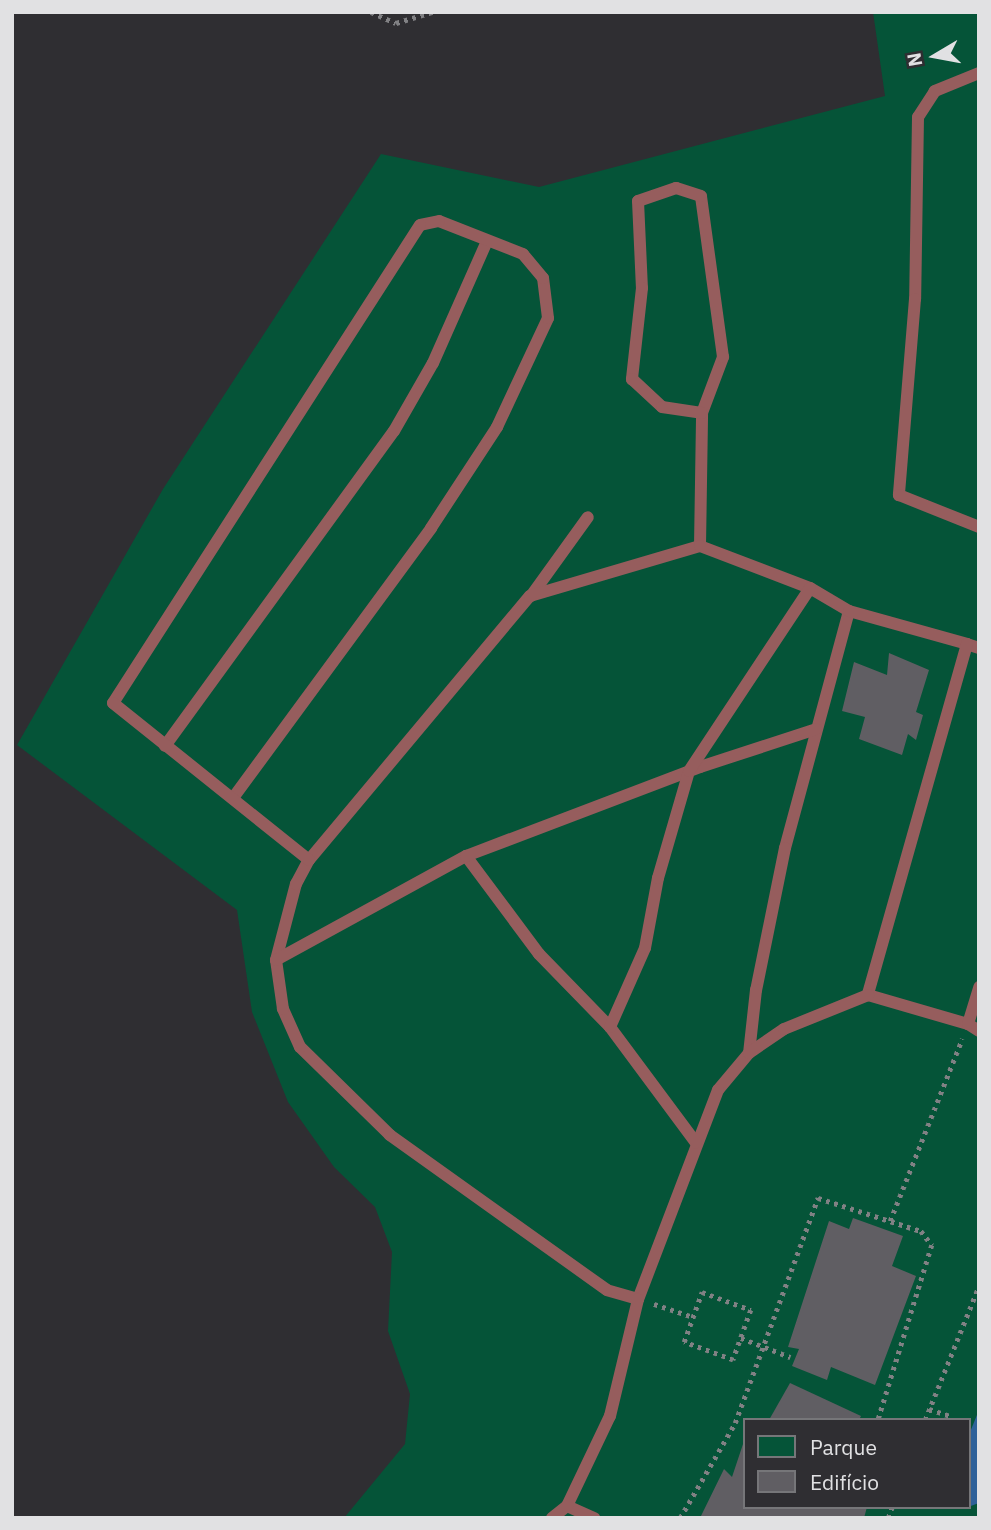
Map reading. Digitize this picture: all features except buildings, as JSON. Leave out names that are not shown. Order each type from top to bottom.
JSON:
[{"type":"lane","points":[[979,73],[935,91],[918,117],[915,299],[899,495],[979,527]]},
{"type":"lane","points":[[700,546],[702,413],[723,357],[701,196],[676,188],[638,201],[642,288],[632,379],[662,407],[702,413]]},
{"type":"lane","points":[[233,798],[431,528],[497,427],[548,318],[543,278],[523,254],[439,221],[420,225],[403,246],[113,703],[309,860]]},
{"type":"lane","points":[[165,746],[394,431],[433,362],[487,241]]},
{"type":"lane","points":[[588,517],[530,596],[309,860],[296,884],[276,960],[283,1010],[300,1047],[348,1096],[390,1135],[562,1262],[607,1290],[638,1299]]},
{"type":"lane","points":[[530,596],[700,546],[810,588],[849,611],[973,646],[868,995]]},
{"type":"lane","points":[[610,1027],[645,948],[658,878],[689,771],[810,588]]},
{"type":"lane","points":[[749,1053],[757,990],[785,848],[849,611]]},
{"type":"lane","points":[[276,960],[466,856],[689,771],[817,729]]},
{"type":"lane","points":[[466,856],[539,954],[610,1027],[696,1143]]},
{"type":"lane","points":[[552,1518],[567,1506],[610,1416],[638,1299],[718,1090],[749,1053],[784,1029],[868,995],[973,1028],[979,986]]},
{"type":"lane","points":[[567,1506],[594,1518]]},
{"type":"path","points":[[370,12],[396,23],[433,12]]},
{"type":"path","points":[[890,1221],[973,1028]]},
{"type":"path","points":[[680,1518],[736,1423],[818,1198],[921,1231],[932,1245],[879,1418]]},
{"type":"path","points":[[926,1418],[979,1286]]},
{"type":"path","points":[[702,1292],[751,1310],[733,1360],[684,1342],[693,1317],[702,1292]]},
{"type":"path","points":[[638,1299],[693,1317]]},
{"type":"path","points":[[741,1338],[790,1357]]},
{"type":"path","points":[[929,1409],[950,1416]]},
{"type":"green space","points":[[873,12],[979,12],[979,1518],[344,1518],[405,1444],[410,1394],[388,1331],[392,1252],[375,1207],[334,1167],[288,1102],[252,1012],[237,910],[17,745],[163,489],[381,154],[539,187],[885,96]]},
{"type":"water","points":[[979,1410],[979,1503],[970,1506],[970,1432]]}]
